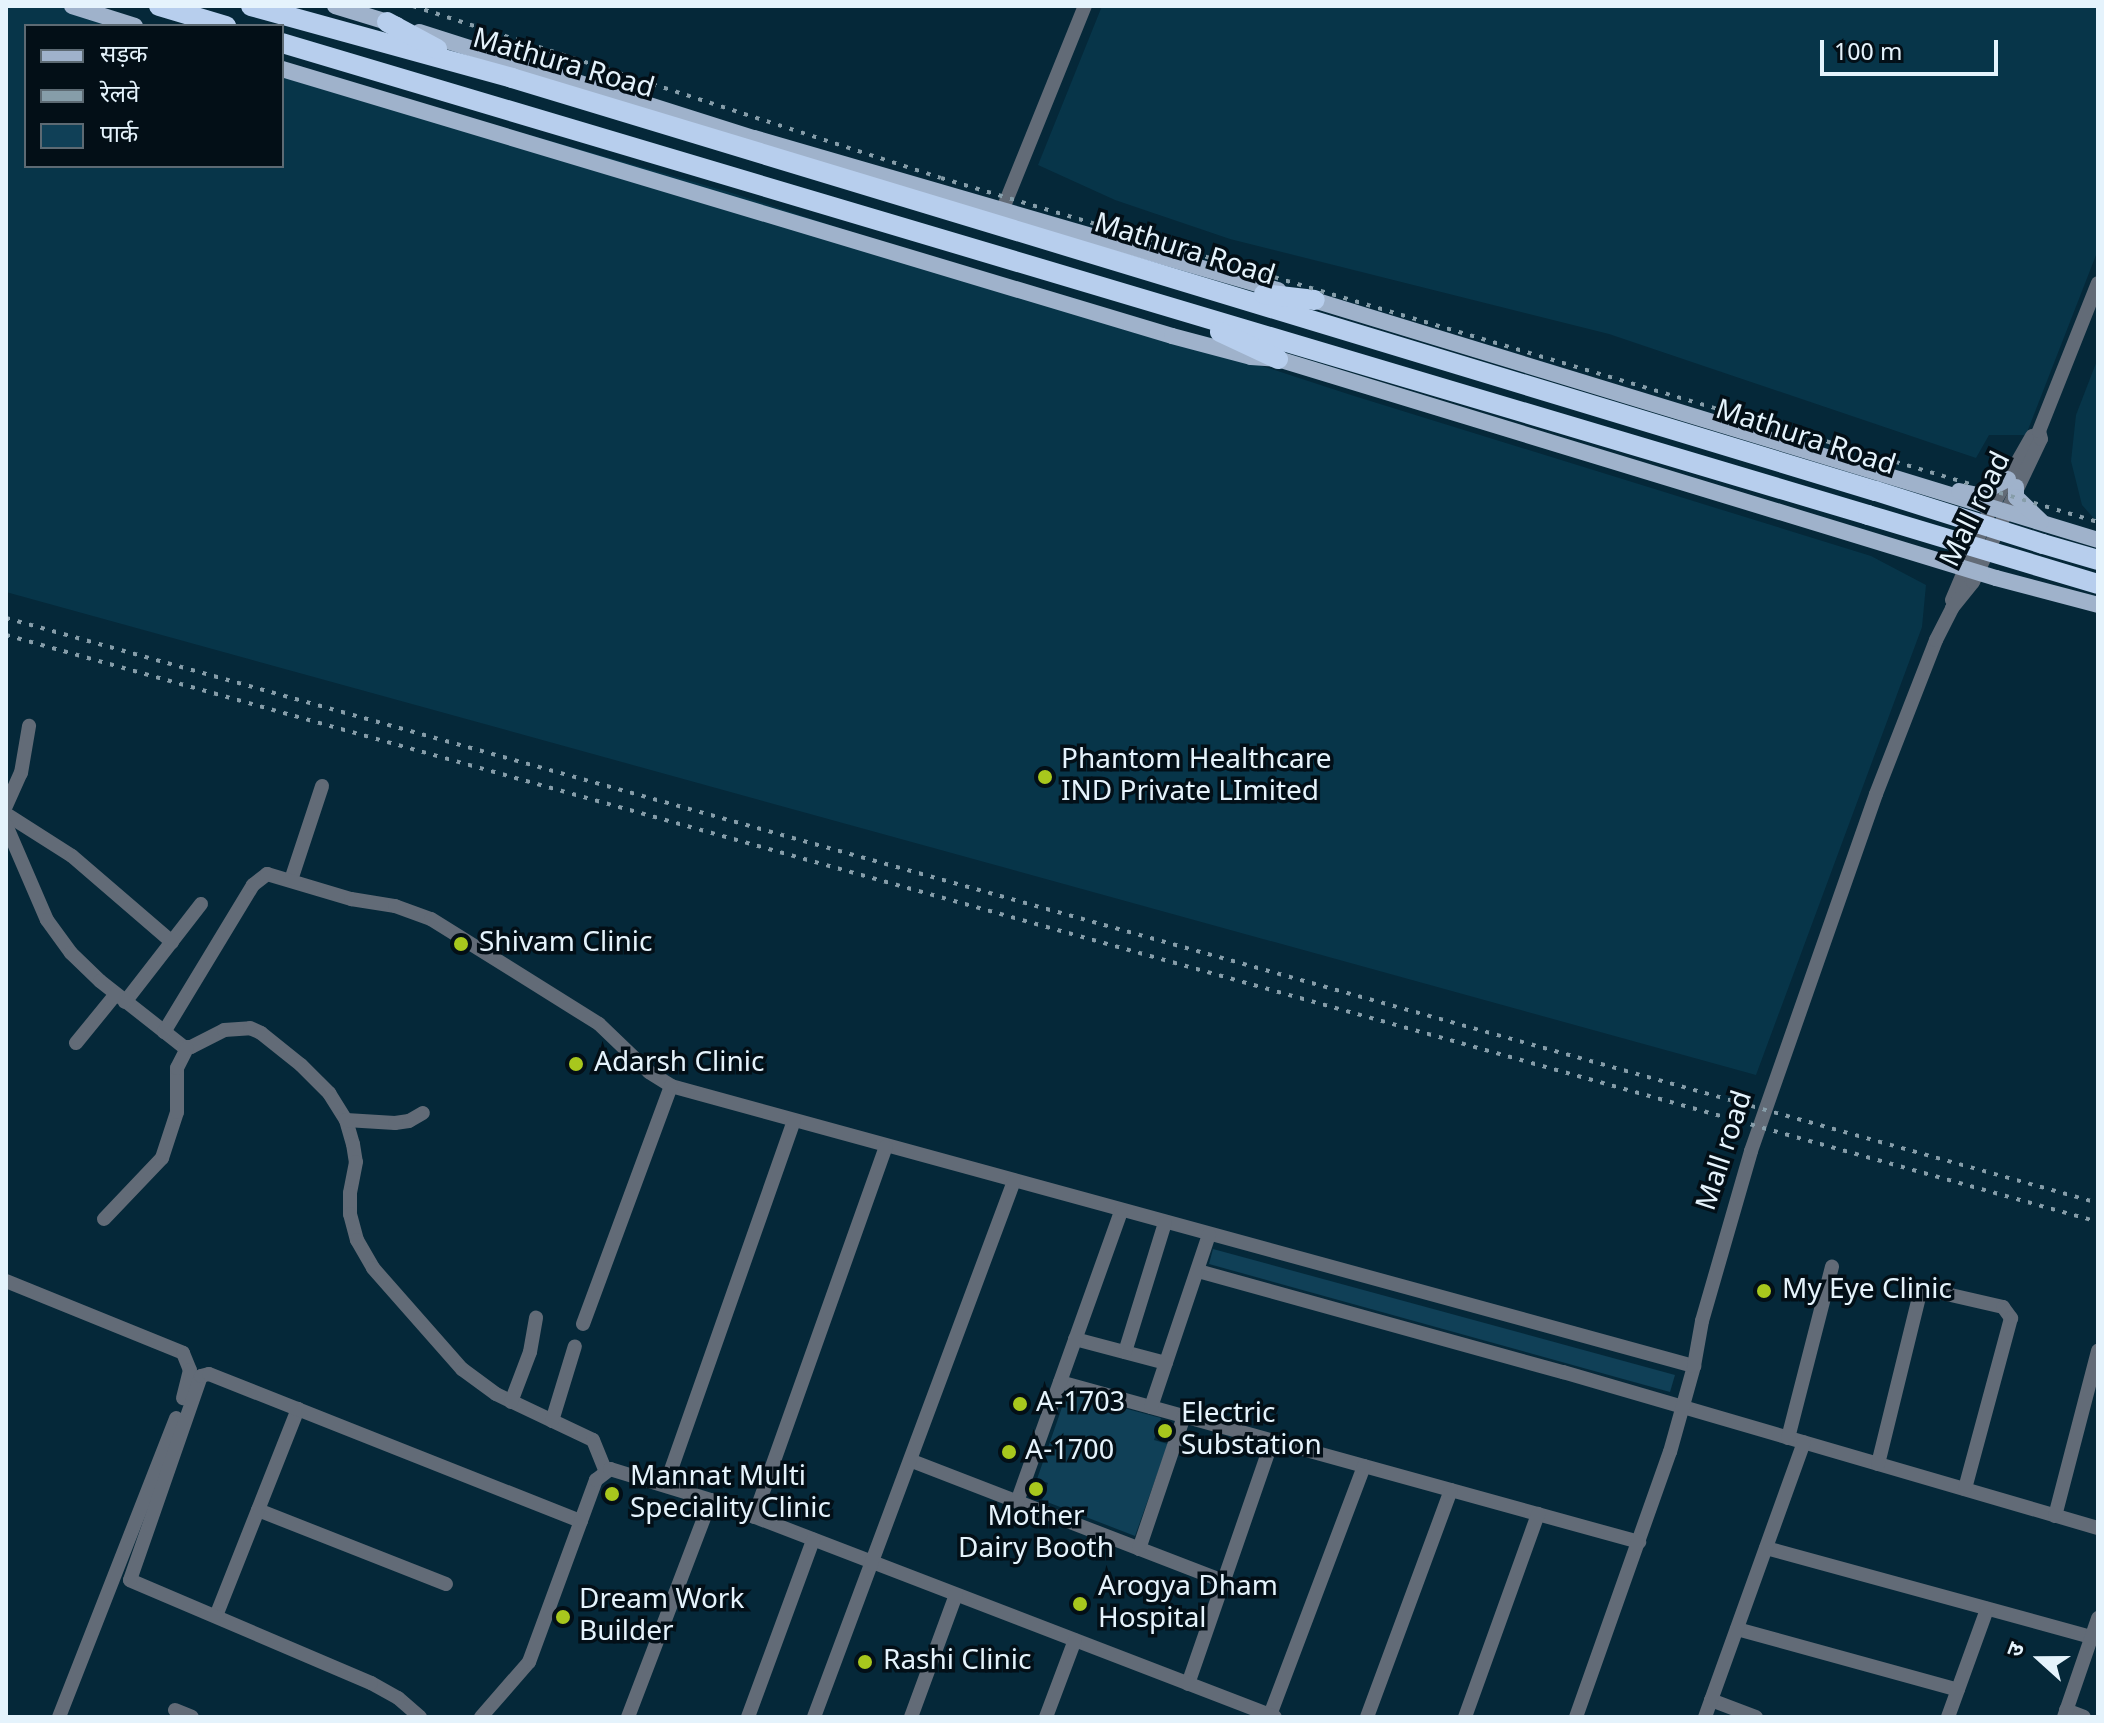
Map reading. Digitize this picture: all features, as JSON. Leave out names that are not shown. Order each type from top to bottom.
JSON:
[{"type":"highway","points":[[159,6],[219,24]]},
{"type":"highway","name":"Mathura Road","points":[[251,6],[470,67],[1212,289],[2098,560]]},
{"type":"highway","points":[[387,22],[470,67]]},
{"type":"highway","name":"Mathura Road","points":[[284,44],[1174,308],[1281,350],[2098,584]]},
{"type":"highway","points":[[1212,289],[1315,300]]},
{"type":"main road","points":[[72,6],[129,24]]},
{"type":"main road","points":[[335,6],[640,104],[1315,300],[1996,512],[2098,540]]},
{"type":"main road","points":[[284,70],[1172,336],[1251,357],[1281,350],[1691,483],[1874,538],[1969,572]]},
{"type":"main road","points":[[1796,449],[1835,452],[1978,495],[2012,483],[2016,497],[2025,508],[2057,529]]},
{"type":"main road","points":[[1874,538],[1893,537],[1903,531],[1910,519],[1912,509],[1908,496],[1889,479]]},
{"type":"main road","points":[[1691,483],[1783,520],[2098,605]]},
{"type":"main road","points":[[2031,587],[2012,566],[2013,551],[2031,532],[2057,529]]},
{"type":"street","points":[[1002,211],[1085,6]]},
{"type":"street","name":"Mall road","points":[[1576,1717],[1639,1542],[1683,1407],[1702,1321],[1751,1151],[1876,794],[1936,640],[2032,435],[2039,431],[2098,283]]},
{"type":"street","points":[[6,806],[21,773],[29,726]]},
{"type":"street","points":[[291,880],[322,786]]},
{"type":"street","points":[[6,814],[72,856],[172,942]]},
{"type":"street","points":[[6,825],[47,920],[82,965],[187,1048]]},
{"type":"street","points":[[164,1032],[253,885],[267,874],[351,899],[395,906],[431,919],[585,1014],[613,1036],[649,1072],[671,1086],[1694,1366]]},
{"type":"street","points":[[76,1043],[172,942],[201,904]]},
{"type":"street","points":[[104,1219],[162,1158],[177,1112],[177,1068],[187,1048],[224,1030],[250,1028],[261,1033],[320,1083],[346,1120],[355,1154],[349,1204],[362,1249],[394,1294],[462,1369],[511,1402],[593,1440],[605,1470]]},
{"type":"street","points":[[583,1324],[671,1086]]},
{"type":"street","points":[[346,1120],[395,1123],[412,1120],[423,1113]]},
{"type":"street","points":[[666,1484],[794,1121]]},
{"type":"street","points":[[754,1517],[886,1147]]},
{"type":"street","points":[[814,1717],[1014,1181]]},
{"type":"street","points":[[1017,1502],[1121,1211]]},
{"type":"street","points":[[1125,1352],[1165,1223]]},
{"type":"street","points":[[1151,1407],[1209,1235]]},
{"type":"street","points":[[1788,1438],[1832,1267]]},
{"type":"street","points":[[1198,1271],[2098,1528]]},
{"type":"street","points":[[6,1281],[166,1343],[183,1353],[190,1370],[187,1389],[59,1717]]},
{"type":"street","points":[[1878,1464],[1921,1291],[2003,1307],[2011,1318],[1965,1489]]},
{"type":"street","points":[[511,1402],[530,1352],[536,1318]]},
{"type":"street","points":[[1075,1339],[1166,1363]]},
{"type":"street","points":[[552,1421],[575,1346]]},
{"type":"street","points":[[2055,1516],[2098,1351]]},
{"type":"street","points":[[420,1717],[398,1698],[371,1683],[130,1581],[200,1378],[209,1374],[581,1521]]},
{"type":"street","points":[[1060,1382],[1639,1542]]},
{"type":"street","points":[[216,1616],[298,1409]]},
{"type":"street","points":[[1139,1549],[1184,1416]]},
{"type":"street","points":[[1188,1684],[1272,1441]]},
{"type":"street","points":[[1705,1717],[1804,1442]]},
{"type":"street","points":[[912,1461],[1223,1581]]},
{"type":"street","points":[[605,1470],[666,1484],[711,1500],[1272,1716],[1364,1466]]},
{"type":"street","points":[[481,1717],[529,1662],[596,1480],[605,1470]]},
{"type":"street","points":[[1367,1717],[1451,1490]]},
{"type":"street","points":[[628,1717],[711,1500]]},
{"type":"street","points":[[258,1510],[446,1584]]},
{"type":"street","points":[[1465,1717],[1538,1514]]},
{"type":"street","points":[[748,1717],[813,1540]]},
{"type":"street","points":[[1766,1548],[2091,1637]]},
{"type":"street","points":[[911,1717],[956,1595]]},
{"type":"street","points":[[1948,1717],[1987,1609]]},
{"type":"street","points":[[2084,1717],[2065,1713],[2098,1618]]},
{"type":"street","points":[[1737,1629],[1958,1690]]},
{"type":"street","points":[[1046,1717],[1075,1640]]},
{"type":"street","points":[[1711,1700],[1756,1717]]},
{"type":"street","points":[[175,1710],[192,1717]]},
{"type":"shaded area","points":[[6,6],[51,6],[107,13],[144,24],[24,24],[24,168],[284,168],[284,65],[732,193],[1351,395],[1871,556],[1926,585],[1922,627],[1756,1075],[6,592]]},
{"type":"shaded area","points":[[1102,6],[2098,6],[2098,250],[2026,435],[1989,435],[1976,458],[1609,334],[1230,239],[1115,200],[1038,165]]},
{"type":"shaded area","points":[[2098,358],[2098,523],[2082,505],[2071,461],[2076,415]]},
{"type":"green space","points":[[1213,1249],[1675,1375],[1670,1392],[1209,1264]]},
{"type":"green space","points":[[1067,1393],[1161,1418],[1154,1440],[1168,1444],[1135,1536],[1042,1500],[1048,1483],[1037,1479]]},
{"type":"railway","points":[[413,6],[941,178],[2098,522]]},
{"type":"railway","points":[[6,618],[2098,1203]]},
{"type":"railway","points":[[6,635],[2098,1222]]},
{"type":"place","name":"Phantom Healthcare IND Private LImited","points":[[1045,777]]},
{"type":"place","name":"Shivam Clinic","points":[[461,944]]},
{"type":"place","name":"Adarsh Clinic","points":[[576,1064]]},
{"type":"place","name":"My Eye Clinic","points":[[1764,1291]]},
{"type":"place","name":"A-1703","points":[[1020,1404]]},
{"type":"place","name":"Electric Substation","points":[[1165,1431]]},
{"type":"place","name":"A-1700","points":[[1009,1452]]},
{"type":"place","name":"Mother Dairy Booth","points":[[1036,1489]]},
{"type":"place","name":"Mannat Multi Speciality Clinic","points":[[612,1494]]},
{"type":"place","name":"Arogya Dham Hospital","points":[[1080,1604]]},
{"type":"place","name":"Dream Work Builder","points":[[563,1617]]},
{"type":"place","name":"Rashi Clinic","points":[[865,1662]]}]
